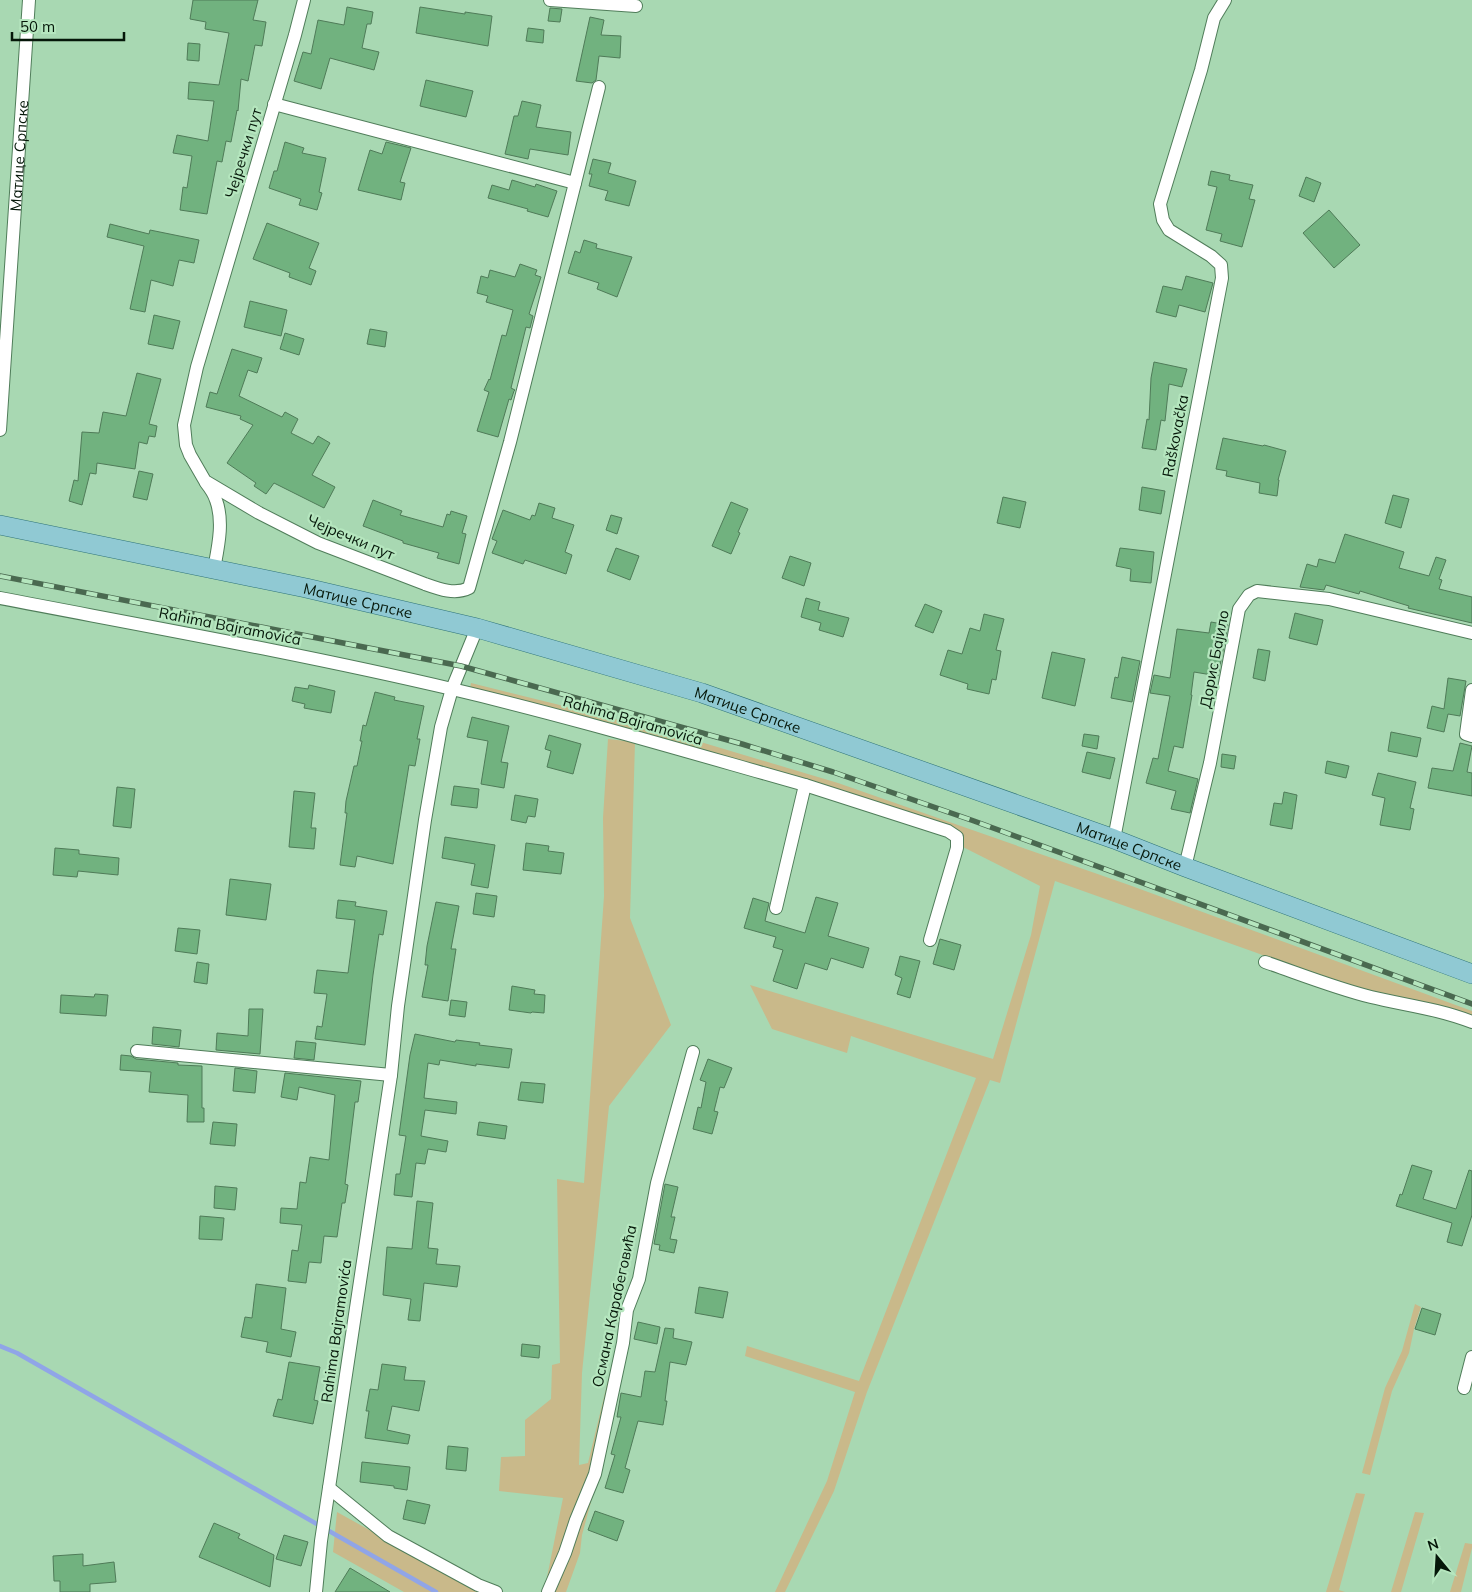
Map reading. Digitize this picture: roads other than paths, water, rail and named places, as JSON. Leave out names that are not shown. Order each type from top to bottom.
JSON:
[{"type":"main road","name":"Матице Српске","points":[[0,525],[306,588],[477,628],[702,692],[1114,839],[1472,974]]},
{"type":"street","name":"Матице Српске","points":[[0,430],[29,0]]},
{"type":"street","name":"Чејречки пут","points":[[304,0],[197,367],[184,425],[186,445],[205,481],[259,513],[318,543],[425,584],[456,592],[469,588],[510,442],[599,87]]},
{"type":"street","points":[[550,0],[636,6]]},
{"type":"street","name":"Raškovačka","points":[[1114,839],[1222,278],[1221,266],[1211,256],[1168,230],[1163,220],[1160,204],[1201,70],[1214,18],[1225,0]]},
{"type":"street","name":"Чејречки пут","points":[[274,104],[575,183]]},
{"type":"street","points":[[205,481],[216,499],[219,512],[219,538],[214,569]]},
{"type":"street","name":"Дорис Бајило","points":[[1185,867],[1210,763],[1239,609],[1249,595],[1257,591],[1329,599],[1472,633]]},
{"type":"street","name":"Rahima Bajramovića","points":[[0,598],[267,649],[452,689],[574,720],[805,785],[948,831],[957,837],[957,848],[930,940]]},
{"type":"street","name":"Rahima Bajramovića","points":[[316,1592],[320,1541],[391,1075],[398,1006],[425,820],[441,727],[452,689],[477,628]]},
{"type":"street","points":[[1472,690],[1466,734],[1472,736]]},
{"type":"street","points":[[776,908],[805,785]]},
{"type":"street","points":[[1264,962],[1345,990],[1416,1005],[1472,1022]]},
{"type":"street","points":[[137,1051],[391,1075]]},
{"type":"street","name":"Османа Карабеговића","points":[[548,1592],[595,1474],[623,1343],[627,1310],[639,1279],[657,1183],[693,1052]]},
{"type":"street","points":[[1464,1388],[1472,1357]]},
{"type":"street","points":[[329,1488],[388,1536],[478,1585],[496,1592]]},
{"type":"waterway","points":[[0,1346],[17,1353],[436,1592]]},
{"type":"railway","points":[[0,576],[461,666],[742,744],[833,772],[974,821],[1472,1004]]}]
